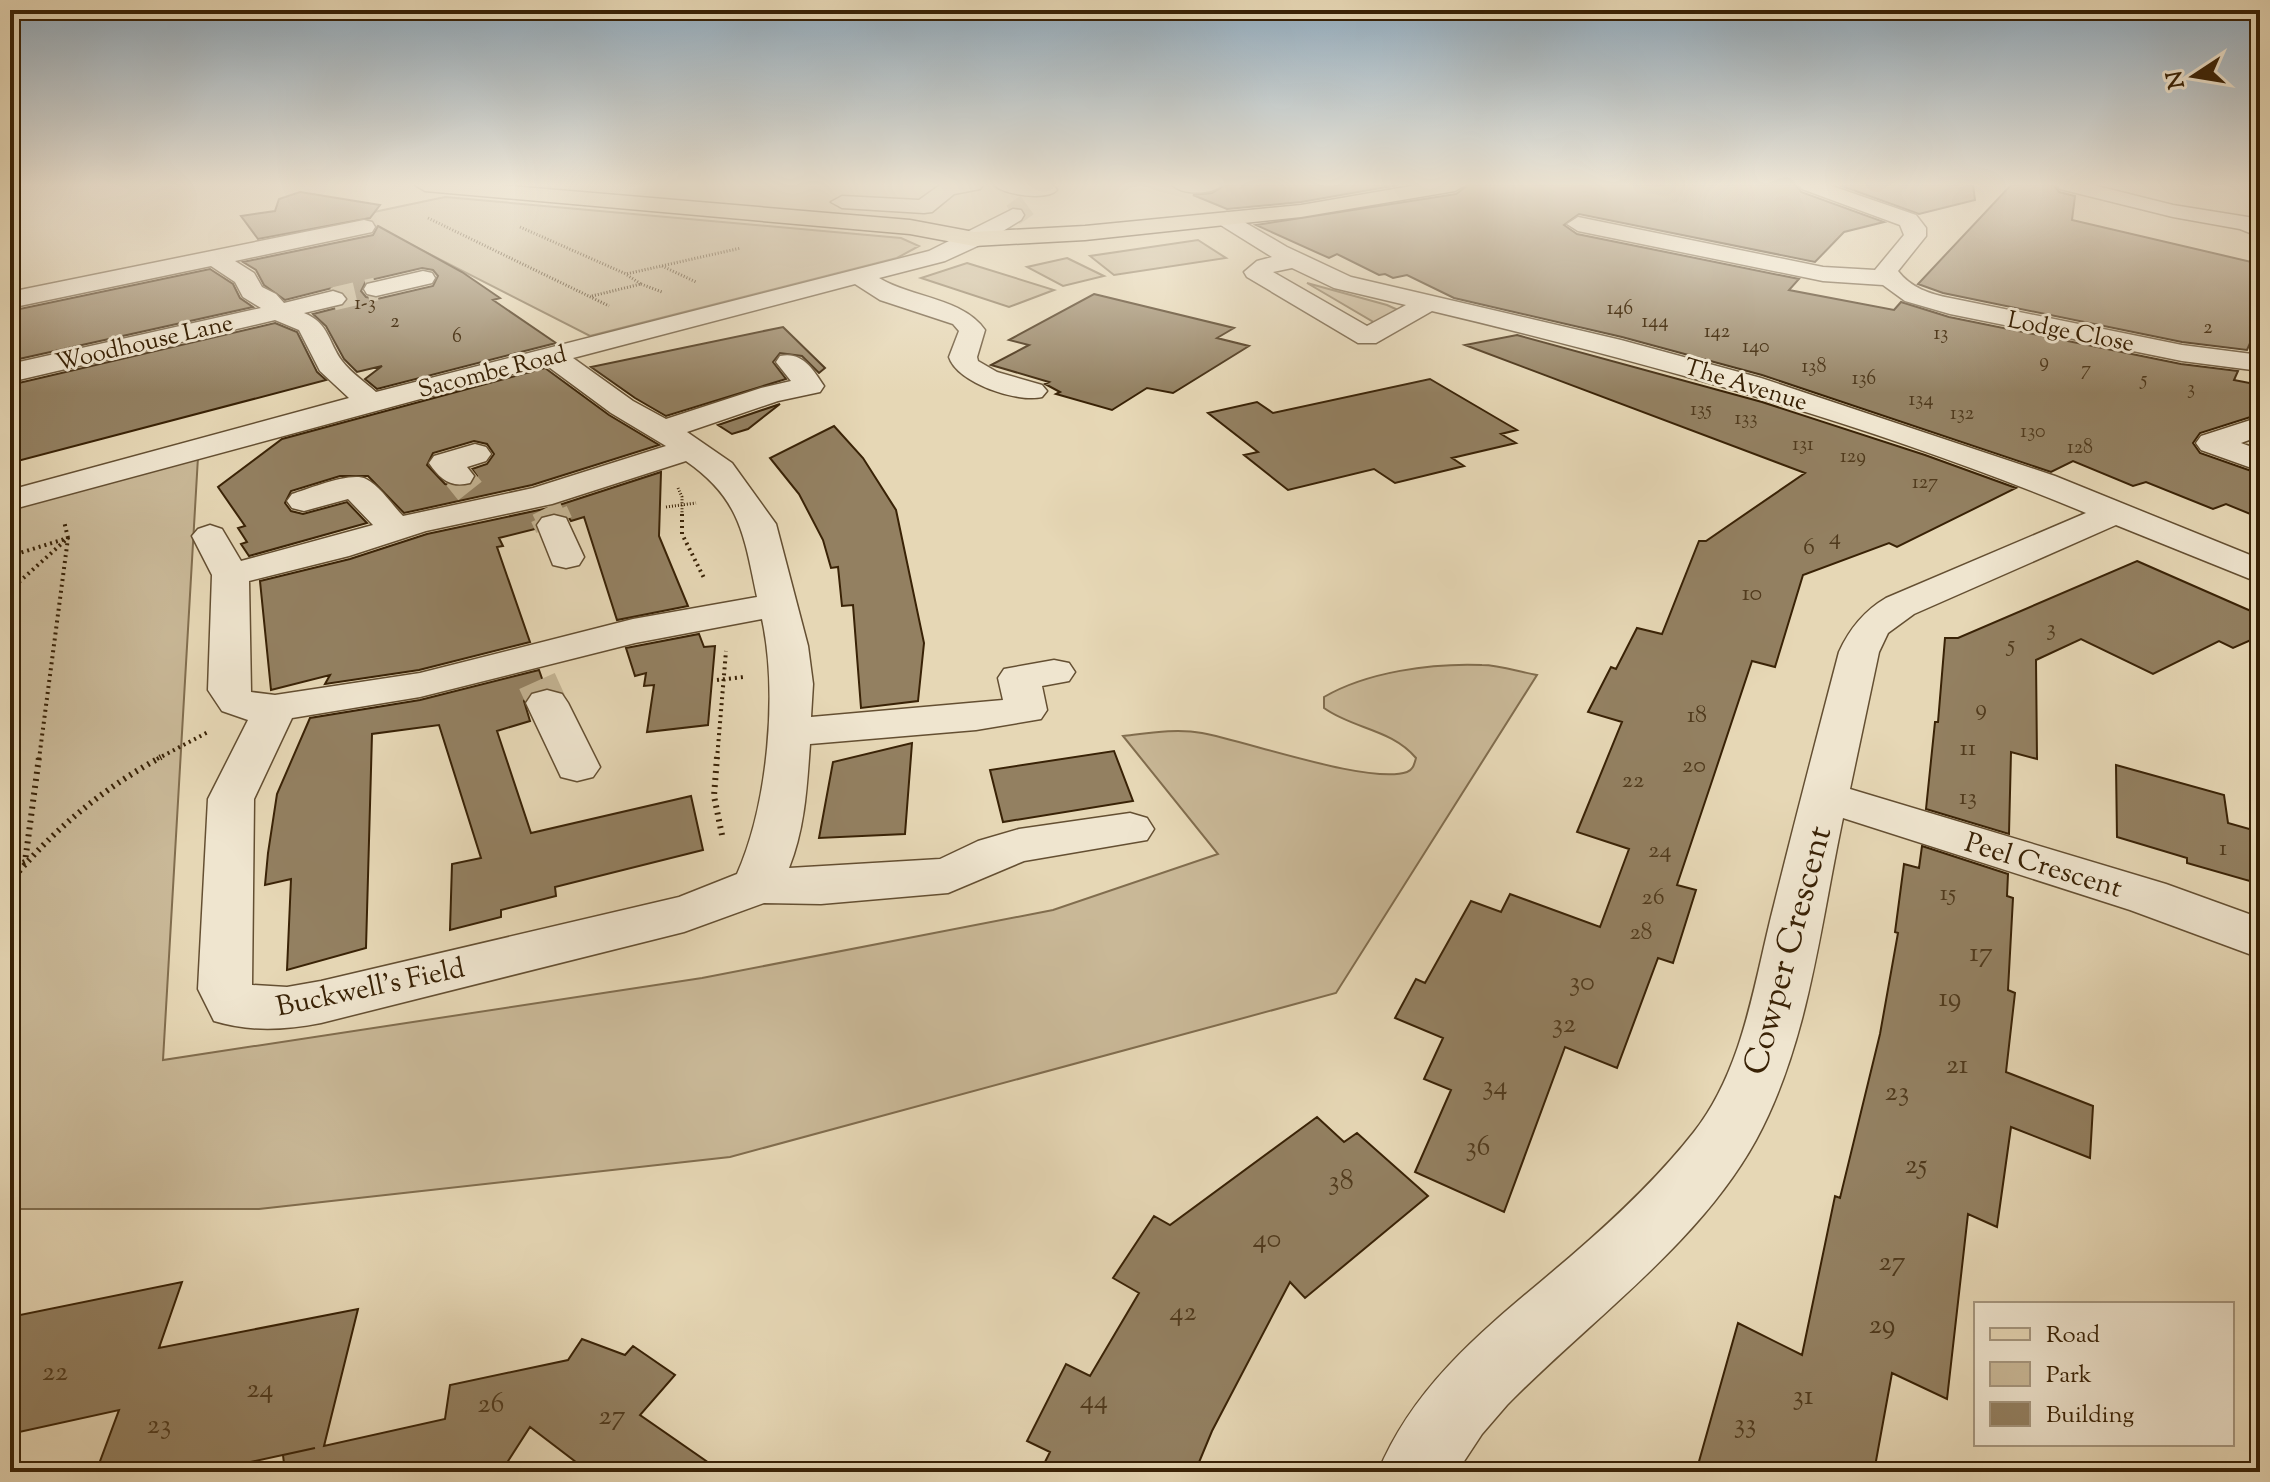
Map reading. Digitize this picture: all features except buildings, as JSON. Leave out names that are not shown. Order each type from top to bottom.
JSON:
[{"type":"street","points":[[10,300],[227,254]]},
{"type":"street","name":"Sacombe Road","points":[[10,500],[370,402],[941,254]]},
{"type":"street","name":"The Avenue","points":[[1285,254],[1359,288],[1621,348],[1751,384],[1903,434],[2118,512],[2260,572]]},
{"type":"street","name":"Lodge Close","points":[[1726,254],[1823,274],[1889,278],[1910,293],[1950,306],[2195,355],[2260,363]]},
{"type":"street","points":[[1889,278],[1886,271],[1899,254]]},
{"type":"street","points":[[214,257],[245,278],[252,292],[267,299],[278,312],[308,324],[330,365],[370,402]]},
{"type":"street","points":[[1295,260],[1265,266],[1256,272],[1367,337]]},
{"type":"street","points":[[860,277],[889,295],[962,318],[972,330],[963,357],[966,366],[987,378],[1032,391]]},
{"type":"street","points":[[376,289],[423,278]]},
{"type":"street","name":"Woodhouse Lane","points":[[10,373],[333,299]]},
{"type":"street","points":[[1343,359],[1367,337],[1427,304]]},
{"type":"street","points":[[552,356],[622,407],[667,447],[721,470],[759,524],[788,646],[792,684],[784,789],[765,866]]},
{"type":"street","points":[[230,575],[336,548],[395,528],[473,482],[552,522],[667,447],[771,394],[810,386],[790,362]]},
{"type":"street","points":[[2260,426],[2212,443],[2260,461]]},
{"type":"street","points":[[304,501],[355,486],[395,528]]},
{"type":"street","name":"Cowper Crescent","points":[[1416,1472],[1452,1411],[1522,1338],[1621,1255],[1676,1198],[1718,1148],[1746,1102],[1769,1034],[1859,652],[1867,632],[1880,617],[1922,596],[2118,512]]},
{"type":"street","points":[[210,536],[230,575],[229,690],[232,700],[240,706],[275,708],[420,685],[537,681],[633,631],[778,605]]},
{"type":"street","points":[[788,732],[1026,710],[1019,678],[1054,672]]},
{"type":"street","points":[[537,681],[577,767]]},
{"type":"street","name":"Buckwell's Field","points":[[275,708],[231,799],[225,989],[234,1006],[287,1008],[321,1002],[684,914],[723,901],[765,866],[821,886],[948,876],[1019,845],[1130,829]]},
{"type":"street","name":"Peel Crescent","points":[[1826,797],[2163,902],[2260,939]]},
{"type":"path","points":[[498,254],[591,296],[614,310]]},
{"type":"path","points":[[581,254],[641,284],[591,296]]},
{"type":"path","points":[[626,274],[714,254]]},
{"type":"path","points":[[662,266],[698,283]]},
{"type":"path","points":[[667,447],[682,497],[685,543],[709,587],[728,656],[714,796],[723,841],[765,866]]},
{"type":"path","points":[[11,553],[68,538]]},
{"type":"path","points":[[10,590],[68,538]]},
{"type":"path","points":[[25,862],[68,538]]},
{"type":"path","points":[[10,882],[65,820],[125,777],[212,730],[275,708]]},
{"type":"path","points":[[10,868],[25,862]]},
{"type":"green space","points":[[430,254],[904,254],[897,258],[590,336]]},
{"type":"green space","points":[[1220,254],[1226,258],[1114,275],[1090,256]]},
{"type":"green space","points":[[1067,258],[1104,276],[1063,286],[1027,267]]},
{"type":"green space","points":[[967,263],[1054,290],[1009,307],[921,278]]},
{"type":"green space","points":[[1307,283],[1387,305],[1398,310],[1377,324]]},
{"type":"green space","points":[[198,457],[163,1060],[702,978],[1053,910],[1218,854],[1123,736],[1192,732],[1366,773],[1407,772],[1412,769],[1416,758],[1406,748],[1384,735],[1335,715],[1324,708],[1324,697],[1379,675],[1421,668],[1489,665],[1537,675],[1336,993],[730,1157],[259,1209],[10,1209],[10,509]]},
{"type":"tunnel","points":[[333,299],[376,289]]},
{"type":"tunnel","points":[[458,476],[470,491]]},
{"type":"tunnel","points":[[546,508],[549,514]]},
{"type":"tunnel","points":[[549,514],[554,525]]},
{"type":"tunnel","points":[[537,681],[547,703]]}]
